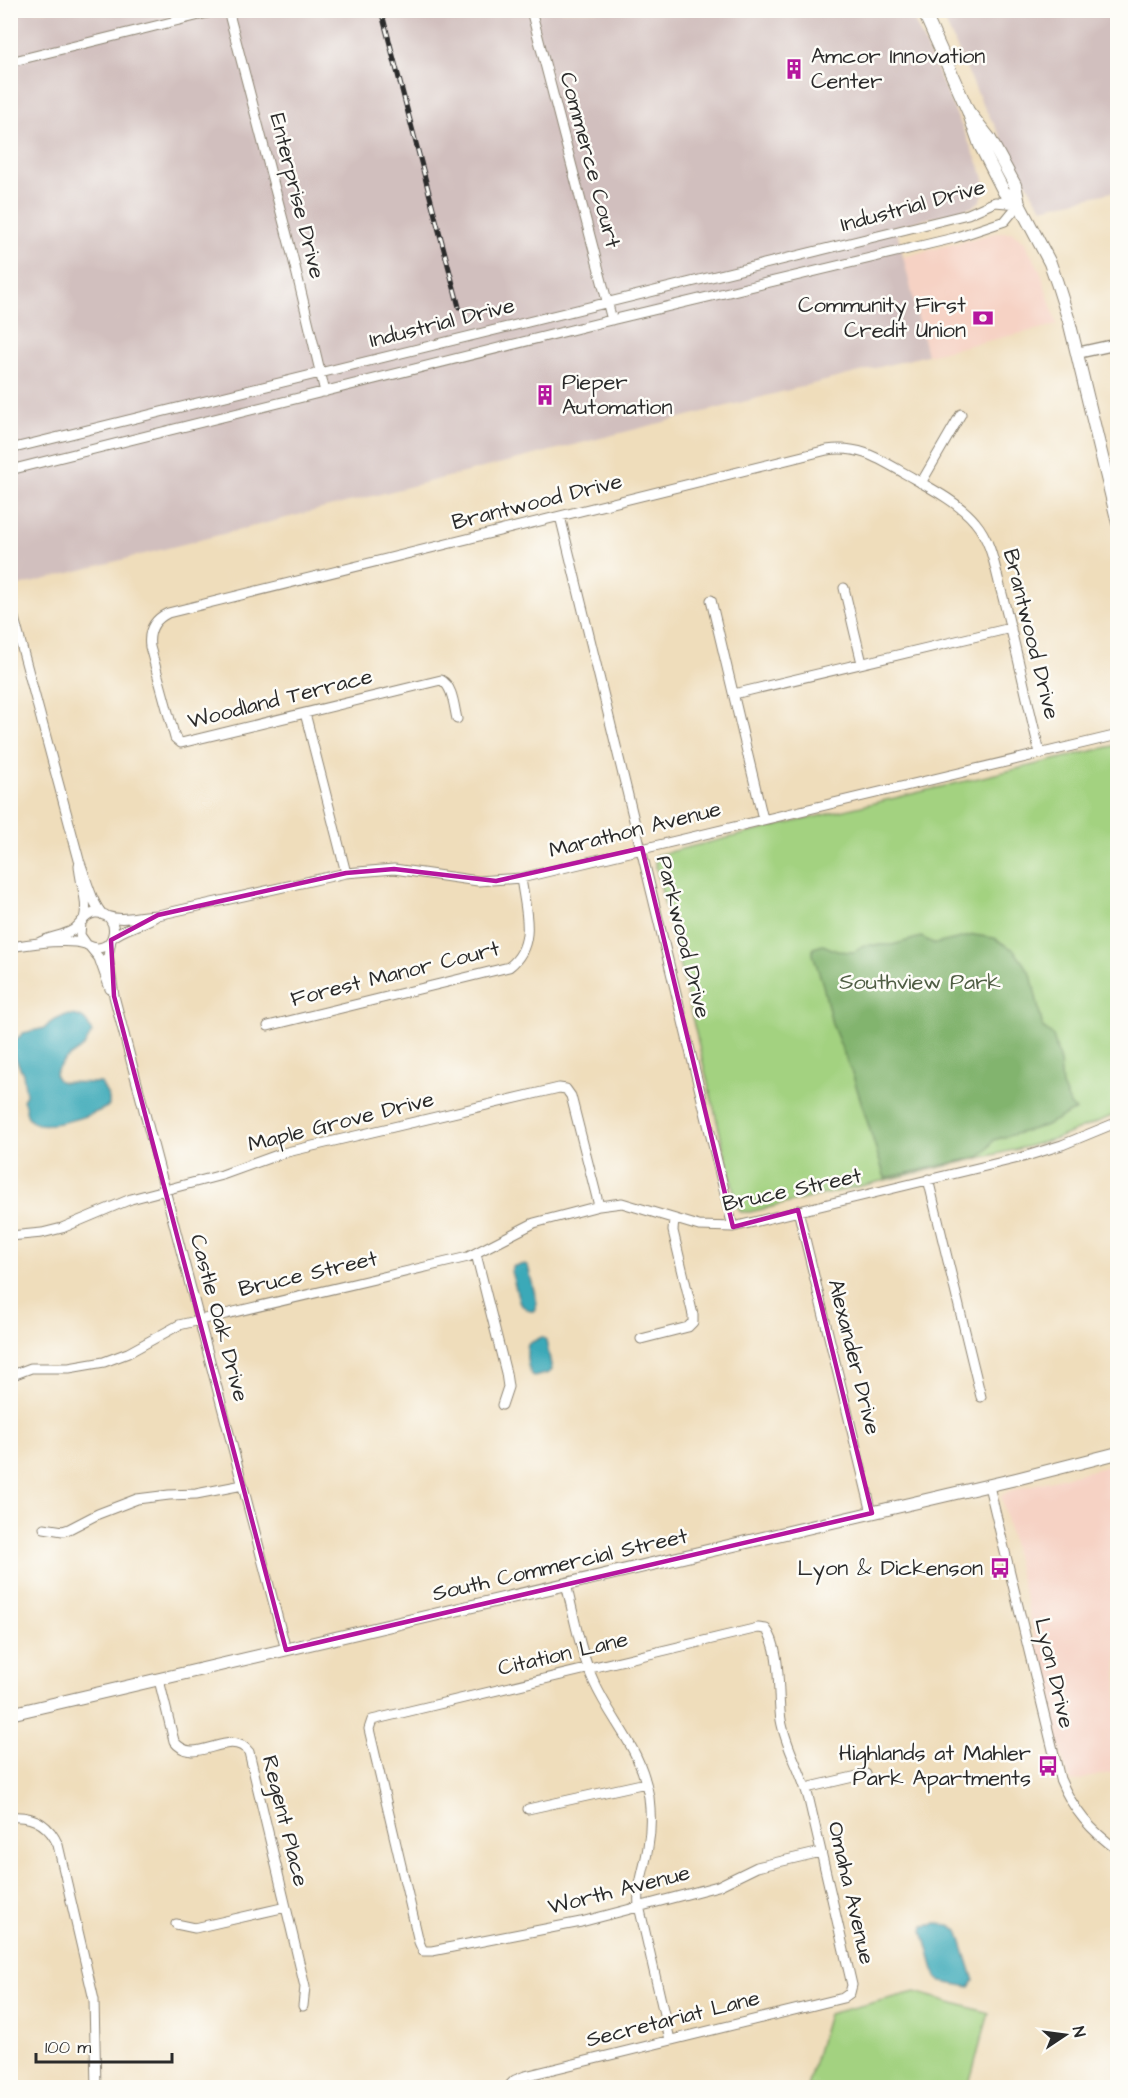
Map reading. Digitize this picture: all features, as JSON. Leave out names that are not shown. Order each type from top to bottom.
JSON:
[{"type":"main road","points":[[922,10],[968,111],[980,145],[1004,192],[1019,204],[1050,263],[1070,321],[1118,523]]},
{"type":"main road","name":"South Commercial Street","points":[[10,1714],[989,1486],[1118,1453]]},
{"type":"street","points":[[10,62],[220,10]]},
{"type":"street","name":"Enterprise Drive","points":[[228,10],[293,258],[325,392]]},
{"type":"street","name":"Commerce Court","points":[[531,10],[612,320]]},
{"type":"street","name":"Industrial Drive","points":[[10,449],[958,217],[995,202],[1019,204]]},
{"type":"street","name":"Industrial Drive","points":[[10,470],[977,232],[1005,221],[1019,204]]},
{"type":"street","points":[[1077,353],[1118,344]]},
{"type":"street","points":[[921,483],[961,414]]},
{"type":"street","name":"Brantwood Drive","points":[[159,618],[168,613],[838,448],[859,450],[921,483],[968,514],[982,531],[989,545],[1011,628],[1040,753]]},
{"type":"street","name":"Parkwood Drive","points":[[560,516],[733,1227]]},
{"type":"street","points":[[844,588],[862,663]]},
{"type":"street","points":[[711,600],[763,819]]},
{"type":"street","points":[[10,603],[79,860],[88,880],[94,903],[113,926],[112,939],[101,947],[73,941],[10,947]]},
{"type":"street","name":"Woodland Terrace","points":[[159,618],[150,632],[150,647],[175,738],[178,741],[186,743],[441,680],[450,688],[457,719]]},
{"type":"street","points":[[734,694],[1011,628]]},
{"type":"street","points":[[305,713],[346,873]]},
{"type":"street","name":"Marathon Avenue","points":[[104,915],[120,919],[158,915],[346,873],[394,869],[478,881],[521,878],[1118,735]]},
{"type":"street","points":[[79,860],[79,877],[86,904],[80,935],[88,946]]},
{"type":"street","name":"Forest Manor Court","points":[[268,1026],[509,968],[521,956],[527,941],[521,878]]},
{"type":"street","points":[[38,943],[70,932],[93,914],[104,915]]},
{"type":"street","name":"Marathon Avenue","points":[[112,939],[123,930],[147,923],[158,915]]},
{"type":"street","name":"Castle Oak Drive","points":[[112,939],[108,956],[114,996],[286,1650]]},
{"type":"street","name":"Castle Oak Drive","points":[[88,946],[99,958],[114,996]]},
{"type":"street","name":"Maple Grove Drive","points":[[10,1236],[42,1233],[62,1228],[131,1199],[222,1175],[283,1154],[563,1088],[571,1096],[599,1206]]},
{"type":"street","name":"Bruce Street","points":[[10,1376],[31,1368],[69,1368],[104,1362],[141,1347],[172,1328],[198,1320],[468,1257],[534,1223],[599,1206],[622,1203],[699,1226],[733,1227],[1048,1149],[1118,1122]]},
{"type":"street","points":[[928,1179],[981,1397]]},
{"type":"street","name":"Alexander Drive","points":[[798,1210],[872,1513]]},
{"type":"street","points":[[641,1339],[688,1327],[693,1322],[673,1231],[674,1220]]},
{"type":"street","points":[[476,1254],[506,1373],[508,1386],[502,1405]]},
{"type":"street","points":[[44,1528],[63,1531],[137,1499],[196,1494],[243,1485]]},
{"type":"street","name":"Lyon Drive","points":[[989,1486],[1060,1779],[1081,1817],[1100,1838],[1118,1850]]},
{"type":"street","points":[[566,1584],[588,1669],[634,1750],[646,1783],[650,1831],[639,1887],[639,1906],[670,2040]]},
{"type":"street","name":"Citation Lane","points":[[423,1951],[369,1729],[370,1722],[376,1718],[758,1628],[766,1629]]},
{"type":"street","name":"Omaha Avenue","points":[[766,1629],[770,1634],[778,1672],[779,1704],[786,1741],[806,1788],[852,1985],[850,1993]]},
{"type":"street","name":"Regent Place","points":[[159,1680],[174,1741],[178,1747],[189,1752],[234,1743],[242,1745],[249,1752],[305,1988],[303,2006]]},
{"type":"street","points":[[806,1788],[867,1773]]},
{"type":"street","points":[[528,1809],[646,1783]]},
{"type":"street","points":[[10,1817],[20,1816],[38,1821],[50,1830],[58,1845],[94,2000],[96,2088]]},
{"type":"street","name":"Worth Avenue","points":[[423,1951],[557,1927],[718,1886],[757,1867],[821,1852]]},
{"type":"street","points":[[176,1924],[195,1928],[286,1907]]},
{"type":"street","name":"Secretariat Lane","points":[[507,2088],[515,2080],[525,2076],[843,1998],[850,1993]]},
{"type":"highlighted area","points":[[642,848],[733,1227],[798,1210],[872,1513],[286,1650],[114,996],[111,940],[158,915],[346,873],[394,869],[496,881]]},
{"type":"shaded area","points":[[11,11],[910,11],[983,174],[986,189],[980,201],[972,207],[896,227],[927,355],[11,588]]},
{"type":"shaded area","points":[[940,11],[1117,11],[1117,191],[1042,208],[982,103]]},
{"type":"shaded area","points":[[998,232],[1012,232],[1024,241],[1040,270],[1057,325],[927,355],[903,257]]},
{"type":"shaded area","points":[[1117,1464],[1117,1771],[1071,1782],[1064,1764],[1001,1496],[1009,1491]]},
{"type":"green space","name":"Southview Park","points":[[1117,745],[1117,1114],[1060,1137],[1026,1147],[750,1212],[741,1212],[738,1208],[655,863],[656,855]]},
{"type":"green space","points":[[974,935],[994,938],[1014,950],[1031,974],[1043,1028],[1053,1036],[1060,1062],[1062,1086],[1071,1106],[1076,1110],[1044,1126],[994,1140],[979,1157],[885,1178],[853,1076],[832,1024],[813,948],[823,945],[837,951],[854,952],[864,945],[892,945],[921,937],[935,944]]},
{"type":"green space","points":[[915,1992],[989,2013],[968,2087],[807,2087],[828,2014]]},
{"type":"water","points":[[66,1015],[83,1018],[92,1033],[84,1046],[61,1064],[55,1074],[57,1079],[61,1082],[101,1083],[109,1098],[109,1106],[70,1121],[38,1124],[31,1121],[26,1113],[23,1100],[26,1095],[23,1074],[12,1048],[14,1042],[23,1033],[45,1028],[51,1022]]},
{"type":"water","points":[[525,1264],[528,1266],[537,1303],[534,1311],[520,1304],[511,1271],[514,1266]]},
{"type":"water","points":[[542,1337],[546,1340],[552,1370],[534,1377],[527,1361],[528,1344]]},
{"type":"water","points":[[950,1925],[958,1930],[974,1981],[970,1987],[941,1982],[936,1977],[923,1931],[924,1926]]},
{"type":"railway","points":[[381,10],[459,307]]},
{"type":"place","name":"Amcor Innovation Center","points":[[794,69]]},
{"type":"place","name":"Community First Credit Union","points":[[983,318]]},
{"type":"place","name":"Pieper Automation","points":[[545,395]]},
{"type":"place","name":"Lyon & Dickenson","points":[[1000,1568]]},
{"type":"place","name":"Highlands at Mahler Park Apartments","points":[[1048,1766]]}]
